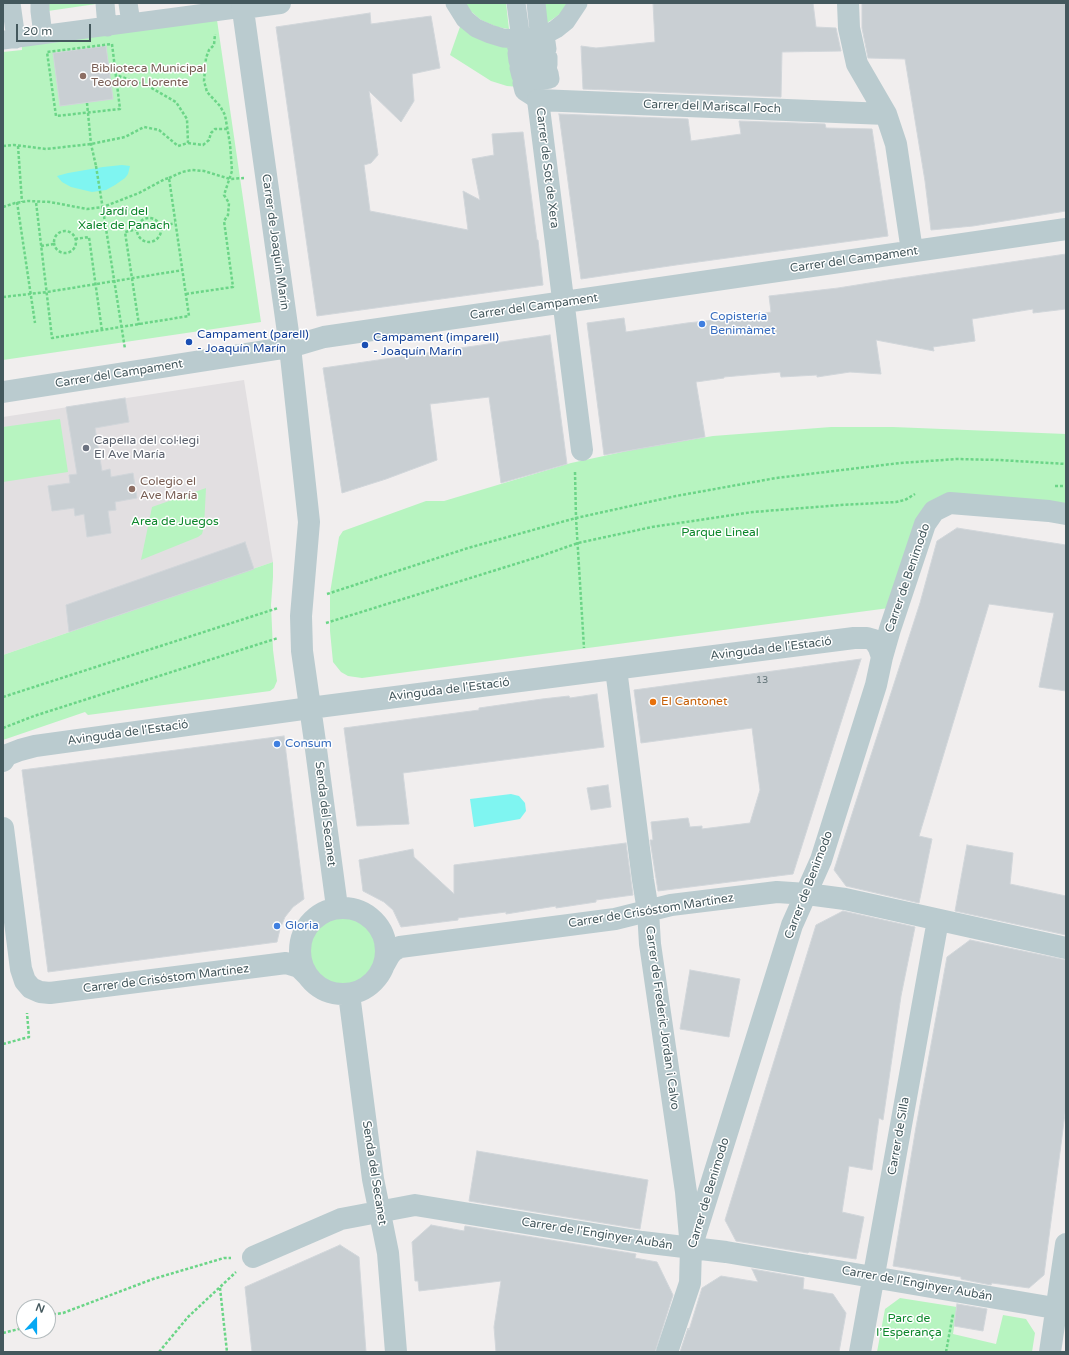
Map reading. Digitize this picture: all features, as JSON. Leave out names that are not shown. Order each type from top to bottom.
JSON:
[{"type":"street","points":[[11,3],[9,40],[107,27],[242,6],[280,3]]},
{"type":"street","points":[[40,3],[43,35]]},
{"type":"street","points":[[104,3],[107,27]]},
{"type":"street","points":[[128,3],[131,23]]},
{"type":"street","points":[[455,3],[465,19],[476,28],[517,42],[542,36],[556,29],[566,21],[578,3]]},
{"type":"street","points":[[516,3],[520,32],[517,42]]},
{"type":"street","points":[[536,3],[539,30],[542,36]]},
{"type":"street","points":[[848,3],[849,28],[857,64],[886,114],[896,144],[912,251]]},
{"type":"street","name":"Carrer de Joaquín Marín","points":[[242,6],[290,347],[309,522],[302,601]]},
{"type":"street","name":"Carrer de Sot de Xera","points":[[517,42],[546,42],[547,49],[517,52],[518,61],[548,57],[548,65],[519,68],[521,76],[549,72],[550,79],[522,83],[524,91],[538,100],[582,450]]},
{"type":"street","name":"Carrer del Mariscal Foch","points":[[538,100],[886,114]]},
{"type":"street","name":"Carrer del Campament","points":[[3,392],[290,347],[324,337],[1066,228]]},
{"type":"street","name":"Carrer de Benimodo","points":[[667,1352],[690,1283],[691,1248],[792,925],[821,860],[876,685],[890,629],[925,524],[934,511],[950,504],[1058,513]]},
{"type":"street","name":"Senda del Secanet","points":[[302,601],[302,651],[337,907]]},
{"type":"street","name":"Avinguda de l'Estació","points":[[5,758],[20,750],[35,746],[310,708],[854,638],[867,638],[874,640],[882,657]]},
{"type":"street","name":"Carrer de Frederic Jordan i Calvo","points":[[616,669],[648,911],[650,944],[686,1192],[691,1248]]},
{"type":"street","points":[[3,828],[21,969],[24,981]]},
{"type":"street","name":"Carrer de Crisóstom Martínez","points":[[384,965],[393,951],[400,947],[615,919],[671,905],[777,892],[845,899],[1066,948]]},
{"type":"street","points":[[337,907],[353,909],[370,917],[382,932],[385,941],[386,953],[384,965],[378,976],[360,991],[349,994],[336,994],[315,984],[307,975],[301,964],[299,953],[300,940],[305,929],[313,919],[322,912],[337,907]]},
{"type":"street","name":"Carrer de Silla","points":[[860,1352],[938,920]]},
{"type":"street","name":"Carrer de Crisóstom Martínez","points":[[24,981],[31,988],[40,992],[50,993],[286,963],[299,967],[307,975]]},
{"type":"street","name":"Senda del Secanet","points":[[349,994],[373,1179],[388,1253],[396,1352]]},
{"type":"street","name":"Carrer de l'Enginyer Aubán","points":[[253,1257],[341,1219],[415,1204],[642,1242],[726,1252],[1061,1309]]},
{"type":"street","points":[[1050,1352],[1061,1309],[1066,1244]]},
{"type":"path","points":[[186,294],[233,287],[224,221],[228,215],[229,203],[224,195],[232,171],[227,129],[225,115],[220,106],[207,92],[204,81],[206,58],[209,50],[214,45],[215,31]]},
{"type":"path","points":[[112,44],[120,109],[88,112],[56,116],[47,52],[112,44]]},
{"type":"path","points":[[116,75],[148,86],[176,102],[187,119],[188,143]]},
{"type":"path","points":[[87,103],[91,144],[96,166],[125,349]]},
{"type":"path","points":[[3,146],[46,148],[91,144],[125,137],[144,127],[159,130],[178,146],[188,143],[203,145],[209,140],[211,133],[215,129],[227,129]]},
{"type":"path","points":[[18,146],[22,202]]},
{"type":"path","points":[[3,207],[18,202],[50,202],[87,209],[102,207],[139,193],[182,172],[192,170],[204,171],[230,180],[245,178]]},
{"type":"path","points":[[36,202],[52,338],[122,328],[189,316],[169,178]]},
{"type":"path","points":[[18,202],[35,323]]},
{"type":"path","points":[[146,219],[156,220],[160,226],[161,230],[158,238],[151,241],[143,240],[140,237],[138,230],[140,223],[146,219]]},
{"type":"path","points":[[160,226],[175,223]]},
{"type":"path","points":[[138,230],[125,232],[139,325]]},
{"type":"path","points":[[64,231],[71,233],[75,239],[75,246],[70,252],[67,253],[60,252],[54,244],[55,237],[60,232],[64,231]]},
{"type":"path","points":[[75,239],[89,237],[102,331]]},
{"type":"path","points":[[41,246],[54,244]]},
{"type":"path","points":[[3,297],[47,292],[113,280],[183,270]]},
{"type":"path","points":[[582,450],[574,459],[584,653]]},
{"type":"path","points":[[330,593],[468,548],[576,518],[676,496],[776,478],[892,464],[956,459],[1066,464]]},
{"type":"path","points":[[1051,486],[1066,486]]},
{"type":"path","points":[[330,622],[578,543],[652,526],[753,512],[896,502],[911,497],[920,490]]},
{"type":"path","points":[[3,697],[279,608]]},
{"type":"path","points":[[3,728],[41,714],[279,638]]},
{"type":"path","points":[[3,1044],[29,1038],[24,981]]},
{"type":"path","points":[[159,1352],[188,1317],[253,1257]]},
{"type":"path","points":[[56,1314],[63,1313],[152,1279],[224,1258],[253,1257]]},
{"type":"path","points":[[220,1287],[227,1352]]},
{"type":"path","points":[[946,1352],[953,1311]]},
{"type":"path","points":[[3,1332],[16,1330]]},
{"type":"shaded area","name":"Colegio el Ave María","points":[[244,380],[273,562],[3,655],[3,417]]},
{"type":"green space","points":[[49,3],[95,3],[96,4],[48,11]]},
{"type":"green space","points":[[464,3],[506,3],[509,29],[497,27],[481,20],[468,9]]},
{"type":"green space","points":[[544,3],[569,3],[560,14],[547,23]]},
{"type":"green space","name":"Jardí del Xalet de Panach","points":[[217,20],[261,322],[3,360],[3,52],[22,50],[22,45]]},
{"type":"green space","points":[[461,24],[513,47],[519,87],[507,86],[491,81],[450,55]]},
{"type":"green space","points":[[60,419],[68,472],[3,482],[3,427]]},
{"type":"green space","name":"Parque Lineal","points":[[831,427],[893,427],[1066,434],[1066,508],[943,498],[889,608],[362,678],[348,676],[341,672],[333,662],[330,631],[330,593],[339,537],[343,531],[426,501],[444,501],[571,463],[641,448],[713,436]]},
{"type":"green space","name":"Area de Juegos","points":[[206,488],[204,527],[202,534],[141,560],[152,507]]},
{"type":"green space","points":[[273,562],[271,605],[273,650],[277,681],[274,688],[270,691],[88,715],[85,712],[3,740],[3,655]]},
{"type":"green space","points":[[343,916],[362,922],[372,932],[378,951],[372,970],[362,980],[343,986],[324,980],[314,970],[308,951],[314,932],[324,922]]},
{"type":"green space","name":"Parc de l’Esperança","points":[[900,1298],[957,1307],[953,1334],[996,1344],[1003,1315],[1026,1319],[1035,1333],[1032,1352],[877,1352],[885,1309]]},
{"type":"water","points":[[122,165],[130,166],[128,174],[125,178],[106,190],[92,192],[71,187],[62,182],[57,176],[103,167]]},
{"type":"water","points":[[511,794],[519,796],[525,803],[526,811],[520,819],[474,827],[470,799]]},
{"type":"building","points":[[653,3],[813,3],[816,27],[836,28],[841,51],[782,52],[781,97],[583,89],[581,46],[596,48],[655,42]]},
{"type":"building","points":[[862,3],[1066,3],[1066,211],[973,226],[931,230],[925,181],[905,59],[868,58],[862,28]]},
{"type":"building","points":[[370,13],[371,24],[431,16],[440,68],[412,74],[414,101],[401,122],[369,91],[378,155],[371,163],[364,165],[370,211],[468,230],[463,191],[480,200],[472,159],[494,155],[492,134],[523,132],[543,285],[317,316],[276,27]]},
{"type":"building","name":"Biblioteca Municipal Teodoro Llorente","points":[[106,46],[113,99],[60,106],[53,53]]},
{"type":"building","points":[[559,114],[688,119],[691,141],[741,134],[739,121],[825,124],[826,128],[872,129],[888,236],[581,279]]},
{"type":"building","points":[[1066,254],[1066,309],[1033,313],[1033,309],[972,319],[975,341],[933,347],[934,351],[876,340],[881,374],[850,372],[817,377],[817,375],[781,377],[780,372],[724,377],[696,382],[705,437],[604,455],[587,323],[624,318],[626,332],[743,317],[771,312],[769,296],[838,288]]},
{"type":"building","points":[[550,335],[567,464],[501,483],[489,397],[430,404],[437,460],[386,479],[342,493],[323,368]]},
{"type":"building","name":"Capella del col·legi El Ave María","points":[[125,398],[129,422],[95,428],[102,471],[110,469],[111,477],[133,473],[137,498],[115,502],[116,510],[108,511],[111,533],[87,537],[84,514],[75,516],[74,508],[52,511],[48,486],[70,483],[69,475],[77,474],[66,407]]},
{"type":"building","points":[[957,528],[1066,545],[1066,691],[1039,687],[1054,613],[989,604],[919,836],[932,839],[919,903],[846,886],[834,870],[920,603],[937,541]]},
{"type":"building","points":[[245,542],[254,569],[69,632],[66,605]]},
{"type":"building","points":[[861,659],[793,874],[658,891],[650,840],[653,840],[651,822],[688,818],[690,827],[702,826],[702,829],[750,823],[760,790],[752,728],[641,743],[634,690]]},
{"type":"building","points":[[597,694],[604,747],[403,773],[409,824],[357,826],[344,728],[479,710],[479,708],[542,699],[569,696],[570,698]]},
{"type":"building","points":[[284,736],[304,899],[293,907],[285,917],[277,942],[48,972],[22,770]]},
{"type":"building","points":[[608,785],[611,807],[591,810],[587,788]]},
{"type":"building","points":[[626,843],[633,895],[596,900],[596,902],[556,908],[556,906],[506,914],[506,912],[401,927],[393,910],[384,902],[363,891],[359,860],[413,849],[414,857],[454,894],[454,865]]},
{"type":"building","points":[[967,845],[1013,853],[1010,884],[1066,896],[1066,935],[955,911]]},
{"type":"building","points":[[843,911],[915,927],[901,996],[883,1120],[879,1118],[872,1170],[849,1166],[842,1212],[864,1217],[856,1259],[736,1241],[725,1220],[816,925]]},
{"type":"building","points":[[970,940],[1066,960],[1066,1106],[1044,1275],[1029,1288],[992,1283],[991,1285],[961,1279],[961,1277],[893,1266],[916,1127],[947,957]]},
{"type":"building","points":[[690,970],[740,979],[729,1037],[680,1029]]},
{"type":"building","points":[[477,1151],[648,1180],[640,1229],[469,1201]]},
{"type":"building","points":[[431,1225],[464,1231],[465,1226],[636,1254],[635,1258],[657,1262],[673,1295],[655,1352],[496,1352],[494,1327],[501,1281],[419,1291],[418,1281],[415,1281],[412,1242]]},
{"type":"building","points":[[340,1245],[359,1257],[366,1352],[252,1352],[245,1287]]},
{"type":"building","points":[[752,1269],[804,1278],[803,1289],[833,1294],[846,1313],[839,1352],[680,1352],[688,1328],[689,1330],[702,1288],[721,1276],[758,1282]]},
{"type":"building","points":[[957,1304],[987,1309],[983,1331],[954,1326]]},
{"type":"place","name":"Biblioteca Municipal Teodoro Llorente","points":[[83,76]]},
{"type":"place","name":"Copistería Benimàmet","points":[[702,324]]},
{"type":"place","name":"Campament (parell) - Joaquín Marín","points":[[189,342]]},
{"type":"place","name":"Campament (imparell) - Joaquín Marín","points":[[365,345]]},
{"type":"place","name":"Capella del col·legi El Ave María","points":[[86,448]]},
{"type":"place","name":"Colegio el Ave María","points":[[132,489]]},
{"type":"place","name":"El Cantonet","points":[[653,702]]},
{"type":"place","name":"Consum","points":[[277,744]]},
{"type":"place","name":"Gloria","points":[[277,926]]}]
